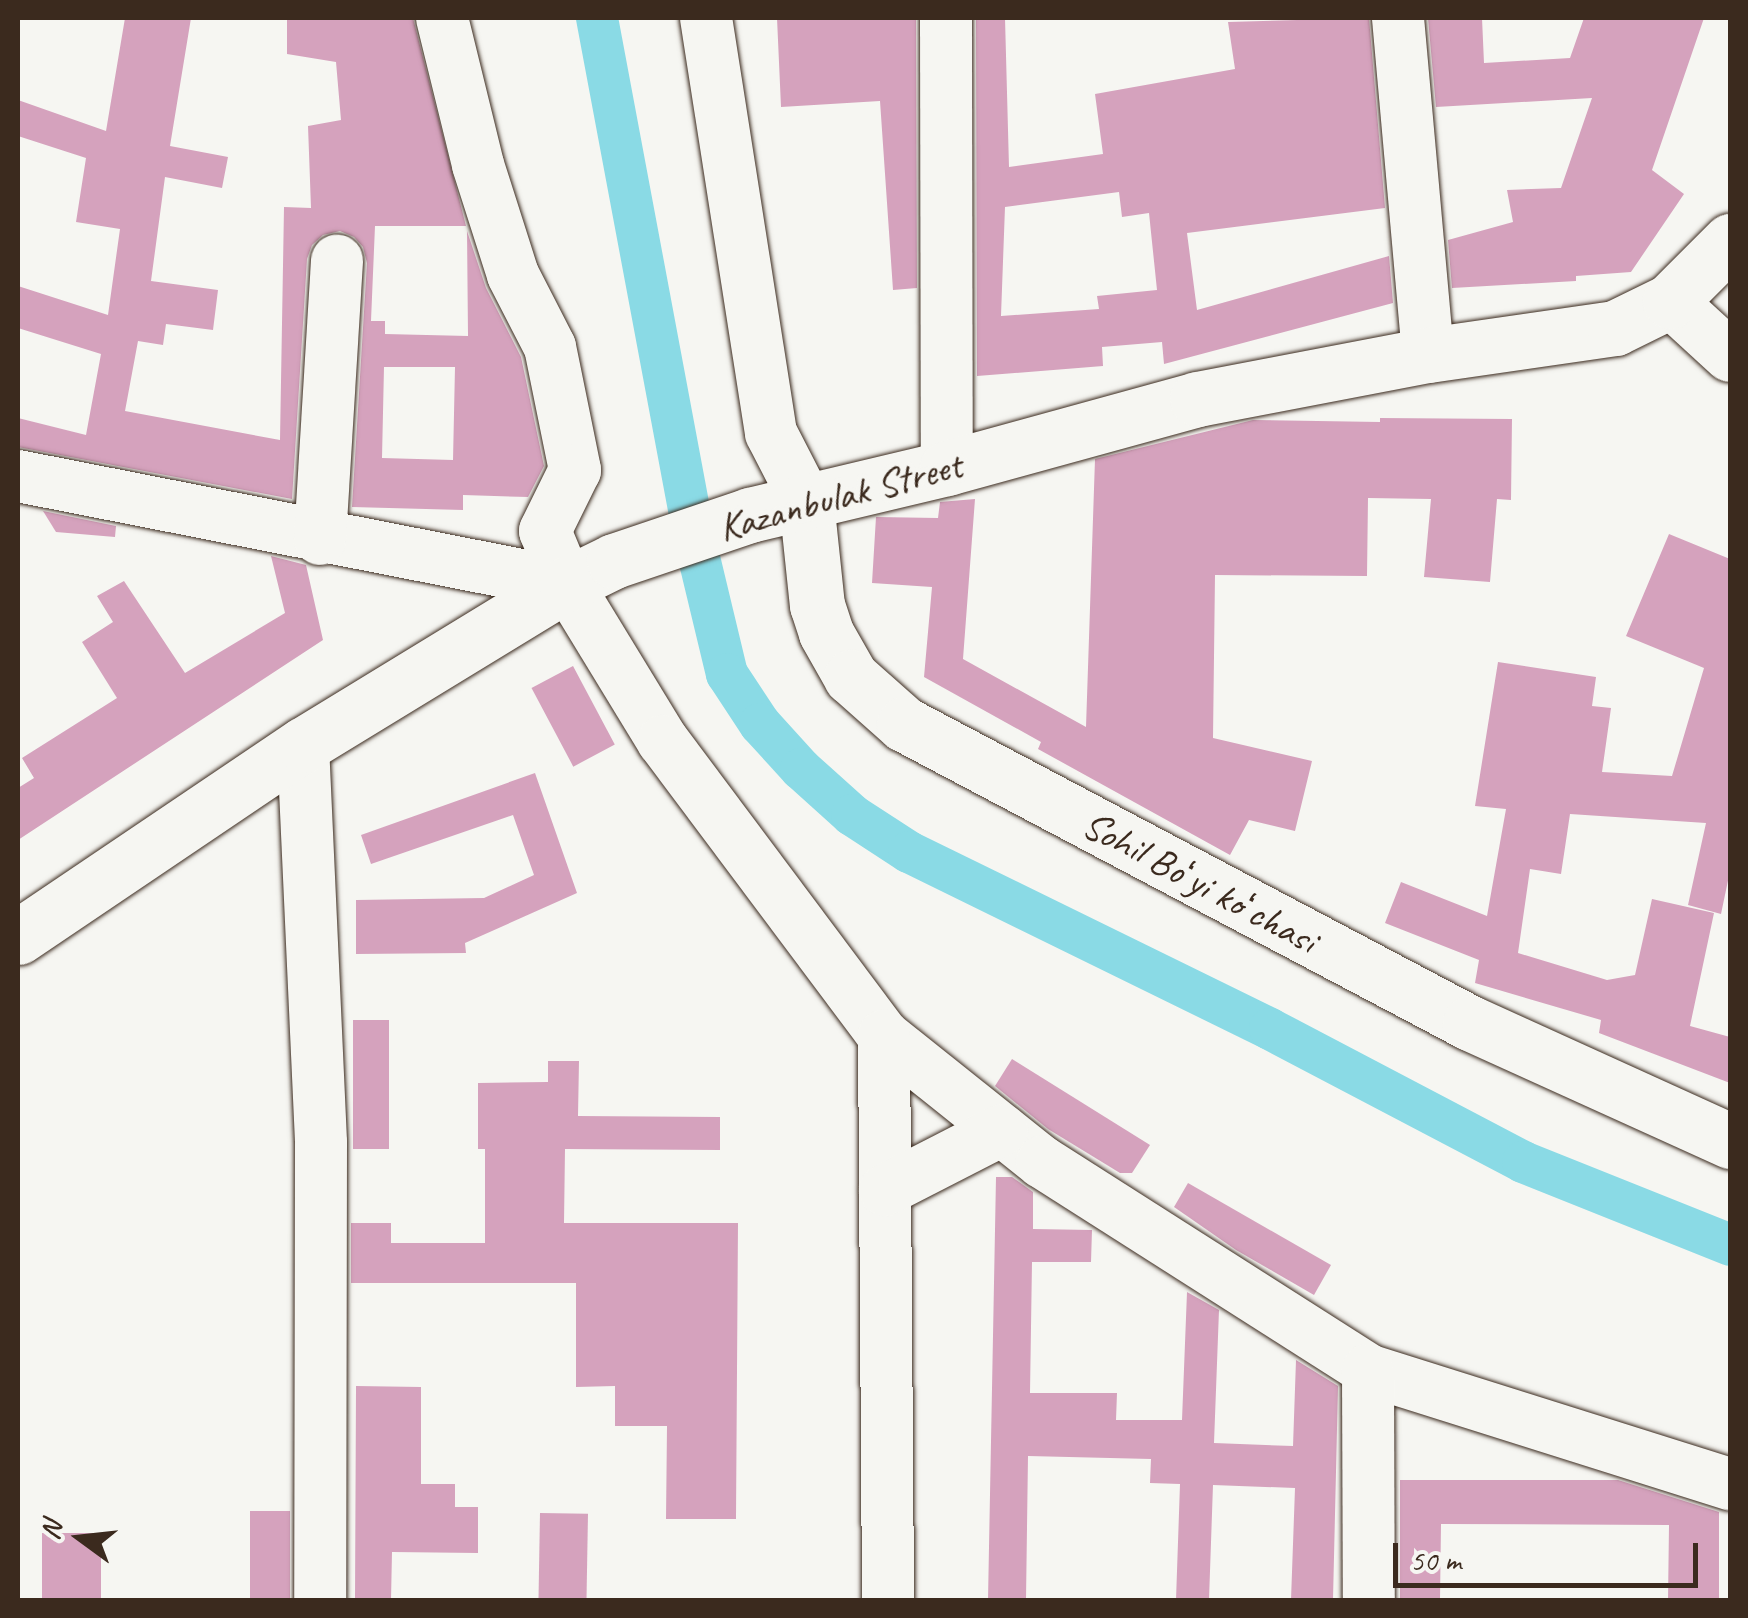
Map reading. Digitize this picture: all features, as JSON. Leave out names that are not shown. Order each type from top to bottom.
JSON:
[{"type":"main road","name":"Kazanbulak Street","points":[[18,937],[303,745],[590,573],[750,515],[947,468],[1198,399],[1428,355],[1615,328],[1670,300],[1730,241]]},
{"type":"main road","name":"Sohil Boʻyi koʻchasi","points":[[806,501],[817,605],[826,633],[851,677],[904,724],[1470,1023],[1730,1141]]},
{"type":"street","points":[[442,18],[478,165],[507,257],[550,347],[576,470],[545,531],[590,573],[663,741],[884,1036],[1042,1162],[1368,1370],[1730,1484]]},
{"type":"street","points":[[706,18],[771,433],[806,501]]},
{"type":"street","points":[[946,18],[947,468]]},
{"type":"street","points":[[1398,18],[1428,355]]},
{"type":"street","points":[[320,539],[337,261]]},
{"type":"street","points":[[1670,300],[1730,356]]},
{"type":"street","points":[[18,476],[320,539],[590,573]]},
{"type":"street","points":[[303,745],[321,1143],[320,1600]]},
{"type":"street","points":[[884,1036],[888,1600]]},
{"type":"street","points":[[885,1190],[1002,1130]]},
{"type":"street","points":[[1368,1370],[1369,1600]]},
{"type":"building","points":[[125,18],[191,18],[170,146],[228,157],[222,188],[165,177],[151,281],[218,290],[213,330],[166,324],[163,345],[138,341],[125,411],[280,440],[284,207],[311,208],[308,126],[341,120],[336,62],[287,54],[287,18],[413,18],[466,226],[375,226],[371,321],[385,321],[385,334],[468,336],[467,231],[486,288],[521,357],[544,466],[528,497],[463,495],[463,510],[352,507],[367,263],[363,247],[354,237],[340,231],[323,235],[312,245],[307,259],[292,499],[18,447],[18,418],[86,435],[101,354],[18,328],[18,286],[108,315],[120,229],[76,222],[86,158],[18,136],[18,100],[106,131]],"holes":[[[384,367],[455,367],[453,460],[382,458]]]},
{"type":"building","points":[[777,18],[916,18],[917,288],[893,290],[880,101],[781,107]]},
{"type":"building","points":[[976,18],[1005,18],[1009,167],[1103,154],[1095,94],[1235,69],[1228,22],[1369,18],[1385,208],[1187,233],[1197,310],[1389,256],[1393,303],[1164,364],[1162,342],[1102,347],[1103,366],[977,376]],"holes":[[[1119,192],[1122,217],[1149,213],[1157,290],[1097,296],[1099,309],[1001,316],[1005,207]]]},
{"type":"building","points":[[1428,18],[1482,18],[1484,63],[1570,58],[1584,18],[1704,18],[1652,170],[1684,194],[1631,272],[1576,276],[1576,281],[1452,288],[1448,240],[1513,222],[1507,190],[1561,188],[1592,98],[1436,107]]},
{"type":"building","points":[[1380,418],[1512,419],[1511,500],[1497,499],[1490,582],[1424,577],[1431,499],[1368,498],[1367,576],[1215,575],[1213,738],[1312,761],[1295,831],[1249,820],[1230,855],[1038,749],[1041,742],[924,677],[932,587],[872,583],[876,517],[938,518],[940,502],[975,499],[963,659],[1086,727],[1095,459],[1253,420],[1380,422]]},
{"type":"building","points":[[43,511],[116,526],[115,537],[56,532]]},
{"type":"building","points":[[1669,534],[1730,559],[1730,871],[1721,914],[1688,905],[1706,823],[1570,814],[1561,874],[1530,869],[1518,953],[1607,980],[1635,975],[1652,899],[1714,913],[1690,1026],[1730,1037],[1730,1083],[1599,1033],[1601,1020],[1475,983],[1479,960],[1385,923],[1401,882],[1487,916],[1506,809],[1475,806],[1498,662],[1596,677],[1592,706],[1611,708],[1602,772],[1672,776],[1704,668],[1626,636]]},
{"type":"building","points":[[271,556],[306,565],[323,640],[18,840],[18,788],[34,778],[22,758],[117,698],[82,642],[113,622],[97,596],[124,581],[185,673],[285,613]]},
{"type":"building","points":[[573,666],[615,745],[573,767],[532,688]]},
{"type":"building","points":[[535,773],[577,893],[465,943],[466,953],[356,954],[356,900],[484,898],[534,875],[513,815],[371,864],[361,835]]},
{"type":"building","points":[[353,1020],[389,1020],[389,1149],[353,1149]]},
{"type":"building","points":[[1012,1059],[1150,1145],[1132,1173],[1120,1173],[1048,1129],[995,1086]]},
{"type":"building","points":[[548,1061],[579,1061],[578,1116],[720,1117],[720,1150],[565,1149],[564,1223],[738,1223],[736,1519],[666,1519],[667,1426],[615,1426],[615,1386],[576,1387],[576,1283],[351,1283],[351,1223],[391,1223],[391,1243],[485,1243],[485,1149],[478,1149],[478,1083],[548,1082]]},
{"type":"building","points":[[996,1177],[1012,1177],[1033,1192],[1033,1229],[1092,1230],[1091,1262],[1032,1262],[1030,1393],[1117,1393],[1116,1420],[1182,1420],[1187,1292],[1219,1310],[1214,1443],[1293,1446],[1296,1360],[1338,1386],[1333,1600],[1291,1600],[1295,1488],[1213,1485],[1209,1600],[1176,1600],[1180,1484],[1150,1483],[1151,1459],[1028,1456],[1026,1600],[988,1600]]},
{"type":"building","points":[[1188,1183],[1331,1265],[1314,1295],[1236,1250],[1174,1207]]},
{"type":"building","points":[[356,1386],[421,1387],[421,1484],[455,1484],[455,1507],[478,1507],[478,1553],[392,1552],[391,1600],[355,1600]]},
{"type":"building","points":[[1400,1480],[1618,1480],[1719,1512],[1719,1600],[1668,1600],[1669,1525],[1441,1524],[1440,1600],[1400,1600]]},
{"type":"building","points":[[250,1511],[290,1511],[290,1600],[250,1600]]},
{"type":"building","points":[[540,1513],[588,1514],[586,1600],[538,1600]]},
{"type":"building","points":[[42,1533],[101,1533],[101,1600],[42,1600]]},
{"type":"waterway","points":[[597,18],[695,541],[727,674],[760,724],[801,769],[852,815],[909,852],[1270,1029],[1523,1162],[1730,1245]]}]
